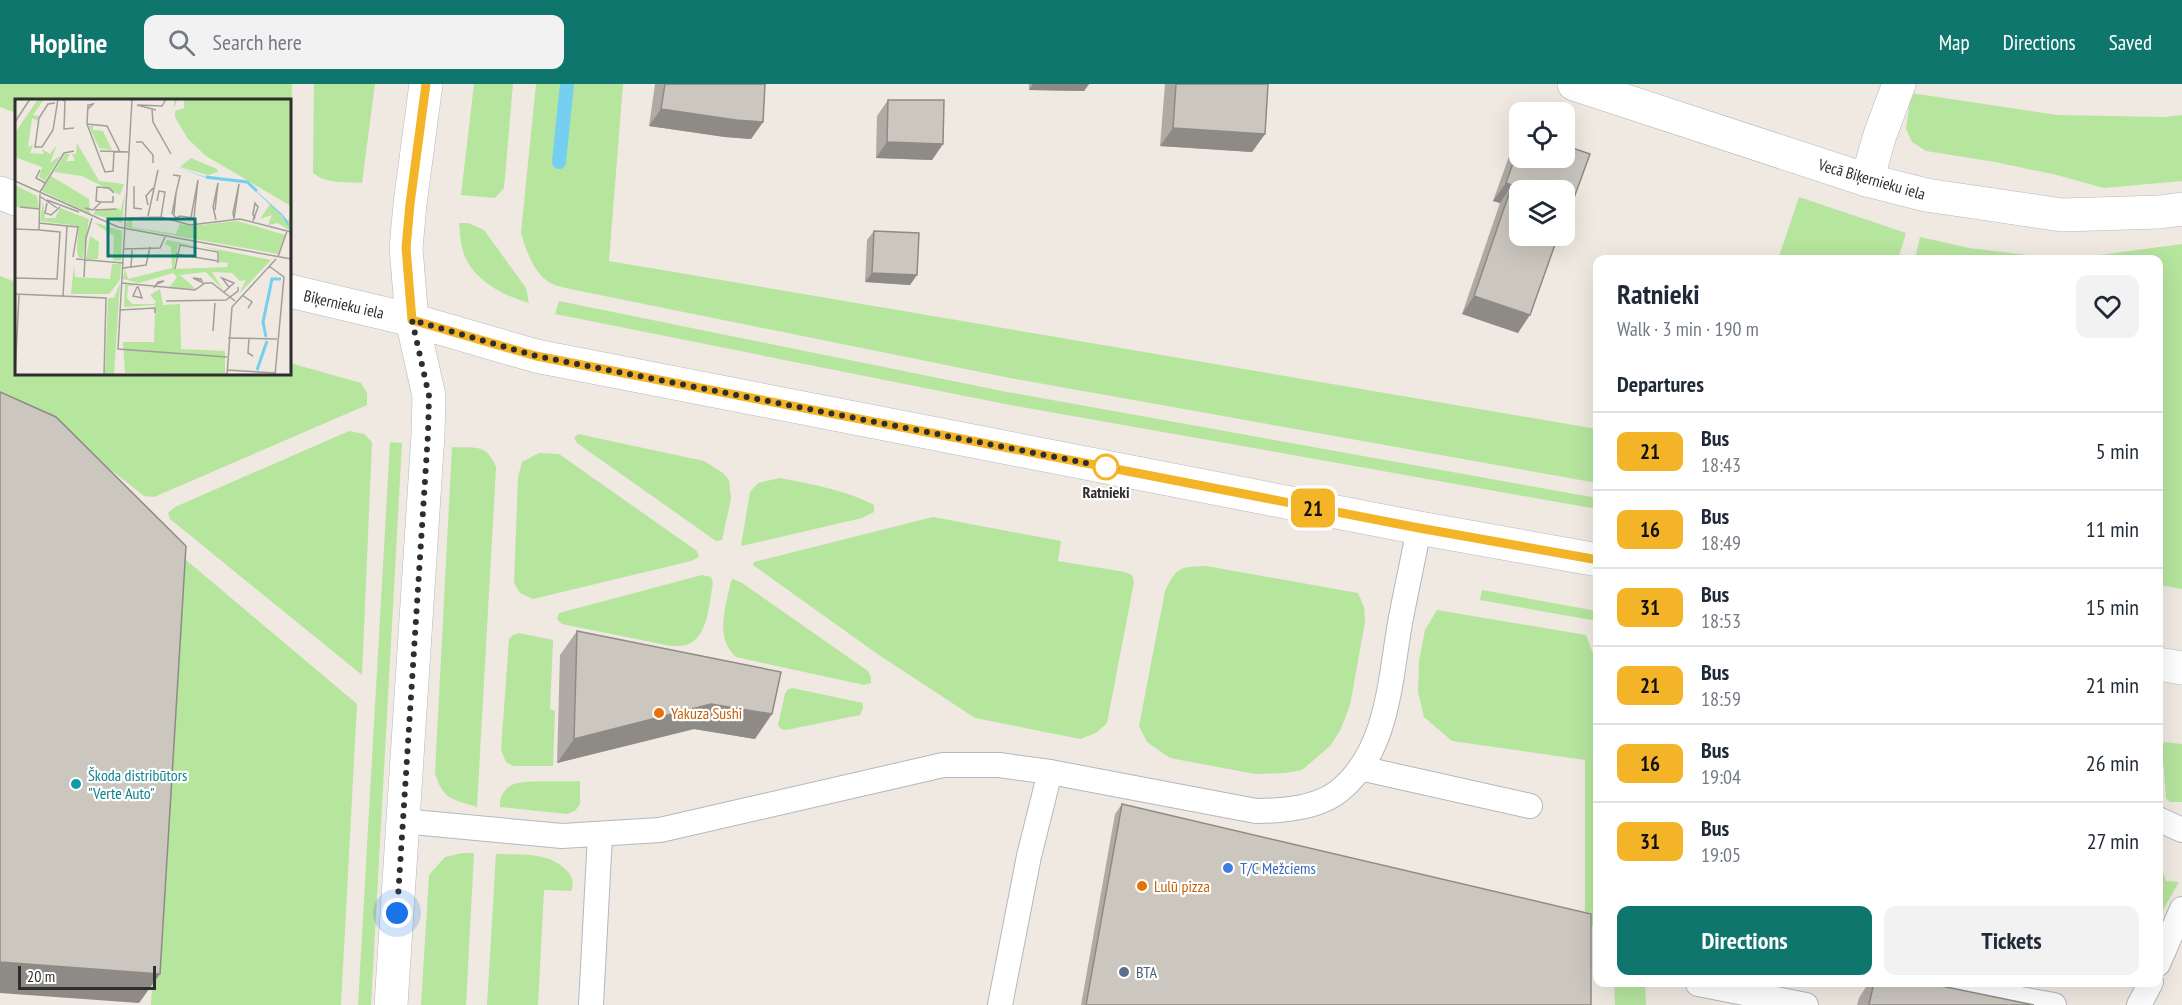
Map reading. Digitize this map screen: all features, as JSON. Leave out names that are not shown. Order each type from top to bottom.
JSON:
[{"type":"street","points":[[392,1005],[402,821],[427,470],[429,396],[412,320],[406,248],[426,84]]},
{"type":"street","name":"Vecā Biķernieku iela","points":[[1574,84],[1867,180],[1926,195],[2062,215],[2160,212],[2182,209]]},
{"type":"street","points":[[1875,84],[1880,135]]},
{"type":"street","points":[[1867,180],[1880,135],[1899,84]]},
{"type":"street","points":[[0,194],[15,199]]},
{"type":"street","name":"Biķernieku iela","points":[[291,291],[412,320],[548,358],[1419,528],[1593,559]]},
{"type":"street","points":[[2163,665],[2182,668]]},
{"type":"lane","points":[[402,821],[486,827],[562,836],[660,830],[943,765],[999,765],[1050,772],[1256,811],[1284,811],[1310,804],[1338,792],[1360,768],[1372,749],[1385,713],[1419,528]]},
{"type":"lane","points":[[1360,768],[1530,806]]},
{"type":"lane","points":[[1000,1005],[1029,856],[1050,772]]},
{"type":"lane","points":[[2163,821],[2182,830]]},
{"type":"lane","points":[[591,1005],[600,835]]},
{"type":"lane","points":[[2163,953],[2182,909]]},
{"type":"lane","points":[[1952,987],[2054,1005]]},
{"type":"lane","points":[[2139,1005],[2148,987]]},
{"type":"lane","points":[[1698,990],[1806,1005]]},
{"type":"green space","points":[[0,84],[292,84],[291,120],[291,99],[15,99],[15,113],[0,107]]},
{"type":"green space","points":[[314,84],[375,84],[362,183],[330,181],[313,173]]},
{"type":"green space","points":[[474,84],[513,84],[504,188],[495,198],[461,195]]},
{"type":"green space","points":[[536,84],[623,84],[609,261],[1593,428],[1593,482],[1010,378],[570,289],[554,285],[541,276],[533,265],[521,233]]},
{"type":"green space","points":[[1911,93],[2057,115],[2164,117],[2182,115],[2182,181],[2104,188],[1995,162],[1926,151],[1912,142],[1906,129]]},
{"type":"green space","points":[[1799,197],[1906,233],[1899,255],[1779,255]]},
{"type":"green space","points":[[459,223],[468,223],[484,230],[526,288],[529,303],[497,290],[478,276],[465,258]]},
{"type":"green space","points":[[1920,237],[1969,248],[2027,255],[1916,255]]},
{"type":"green space","points":[[2182,244],[2182,589],[2163,586],[2163,255],[2100,255]]},
{"type":"green space","points":[[0,276],[15,282],[15,375],[291,375],[291,363],[361,383],[367,393],[367,405],[154,497],[144,496],[52,423],[0,399]]},
{"type":"green space","points":[[559,301],[1007,392],[1593,497],[1593,508],[1005,404],[555,314]]},
{"type":"green space","points":[[349,431],[364,434],[372,442],[362,675],[170,519],[168,513],[175,507]]},
{"type":"green space","points":[[578,434],[704,461],[723,473],[729,480],[731,499],[722,540],[716,541],[577,443],[574,438]]},
{"type":"green space","points":[[390,442],[402,443],[371,1005],[358,1005]]},
{"type":"green space","points":[[452,447],[473,447],[484,450],[496,467],[477,807],[445,794],[435,773]]},
{"type":"green space","points":[[539,453],[559,454],[697,551],[699,557],[691,561],[533,599],[520,593],[514,583],[518,477],[522,462]]},
{"type":"green space","points":[[780,478],[852,495],[874,505],[874,512],[862,518],[741,546],[750,492],[758,483]]},
{"type":"green space","points":[[933,517],[1061,541],[1058,561],[1132,575],[1134,582],[1107,723],[1096,733],[1080,739],[975,718],[876,653],[753,565],[754,562]]},
{"type":"green space","points":[[179,554],[357,704],[341,1005],[151,1005]]},
{"type":"green space","points":[[1206,566],[1358,593],[1364,607],[1365,622],[1350,705],[1340,731],[1330,746],[1302,770],[1255,774],[1170,758],[1147,742],[1139,726],[1165,591],[1180,570]]},
{"type":"green space","points":[[702,575],[711,577],[713,583],[707,618],[699,635],[686,645],[671,646],[562,624],[557,619],[559,613]]},
{"type":"green space","points":[[733,579],[868,671],[871,683],[864,685],[736,657],[729,649],[723,631],[723,621]]},
{"type":"green space","points":[[1482,590],[1593,610],[1593,620],[1480,600]]},
{"type":"green space","points":[[1437,610],[1586,635],[1593,653],[1593,926],[1585,923],[1585,760],[1452,741],[1424,717],[1418,692],[1419,661],[1425,630]]},
{"type":"green space","points":[[519,633],[553,640],[550,709],[555,711],[553,766],[513,766],[506,762],[501,750],[509,639]]},
{"type":"green space","points":[[792,688],[863,703],[863,708],[860,715],[786,730],[781,729],[778,725],[785,694]]},
{"type":"green space","points":[[2164,742],[2182,744],[2182,802],[2170,802],[2166,798]]},
{"type":"green space","points":[[580,781],[580,804],[575,811],[567,814],[500,807],[503,794],[514,784]]},
{"type":"green space","points":[[474,853],[466,1005],[421,1005],[429,875],[445,857]]},
{"type":"green space","points":[[496,854],[545,858],[562,866],[572,879],[571,891],[544,890],[538,1005],[487,1005]]},
{"type":"green space","points":[[2163,872],[2166,881],[2179,882],[2163,910]]},
{"type":"green space","points":[[1614,987],[1645,987],[1646,1005],[1615,1005]]},
{"type":"building","points":[[665,84],[765,84],[763,122],[661,109]]},
{"type":"building","points":[[1176,84],[1268,84],[1265,134],[1173,128]]},
{"type":"building","points":[[888,100],[944,100],[943,144],[887,142]]},
{"type":"building","points":[[1575,149],[1590,154],[1575,195],[1575,180],[1509,180],[1509,184],[1506,183],[1511,168],[1575,168]]},
{"type":"building","points":[[1509,194],[1509,246],[1554,246],[1530,315],[1474,296]]},
{"type":"building","points":[[874,231],[919,233],[917,275],[872,273]]},
{"type":"building","name":"Škoda distribūtors \"Verte Auto\"","points":[[0,392],[56,417],[186,546],[160,974],[0,962]]},
{"type":"building","points":[[577,631],[781,672],[772,714],[711,704],[574,739]]},
{"type":"building","name":"T/C Mežciems","points":[[1122,804],[1591,914],[1591,1005],[1086,1005]]},
{"type":"building","points":[[1873,987],[1946,987],[2034,1005],[1869,1005]]},
{"type":"waterway","points":[[559,162],[567,84]]},
{"type":"bus line","name":"21","points":[[426,84],[406,248],[412,320],[536,356],[1419,528],[1593,559]]},
{"type":"place","name":"Ratnieki","points":[[1106,467]]},
{"type":"place","name":"Yakuza Sushi","points":[[659,713]]},
{"type":"place","name":"Škoda distribūtors \"Verte Auto\"","points":[[76,784]]},
{"type":"place","name":"T/C Mežciems","points":[[1228,868]]},
{"type":"place","name":"Lulū pizza","points":[[1142,886]]},
{"type":"place","name":"BTA","points":[[1124,972]]},
{"type":"route","points":[[397,913],[427,470],[429,396],[412,320],[536,356],[1117,469],[1106,467]]}]
